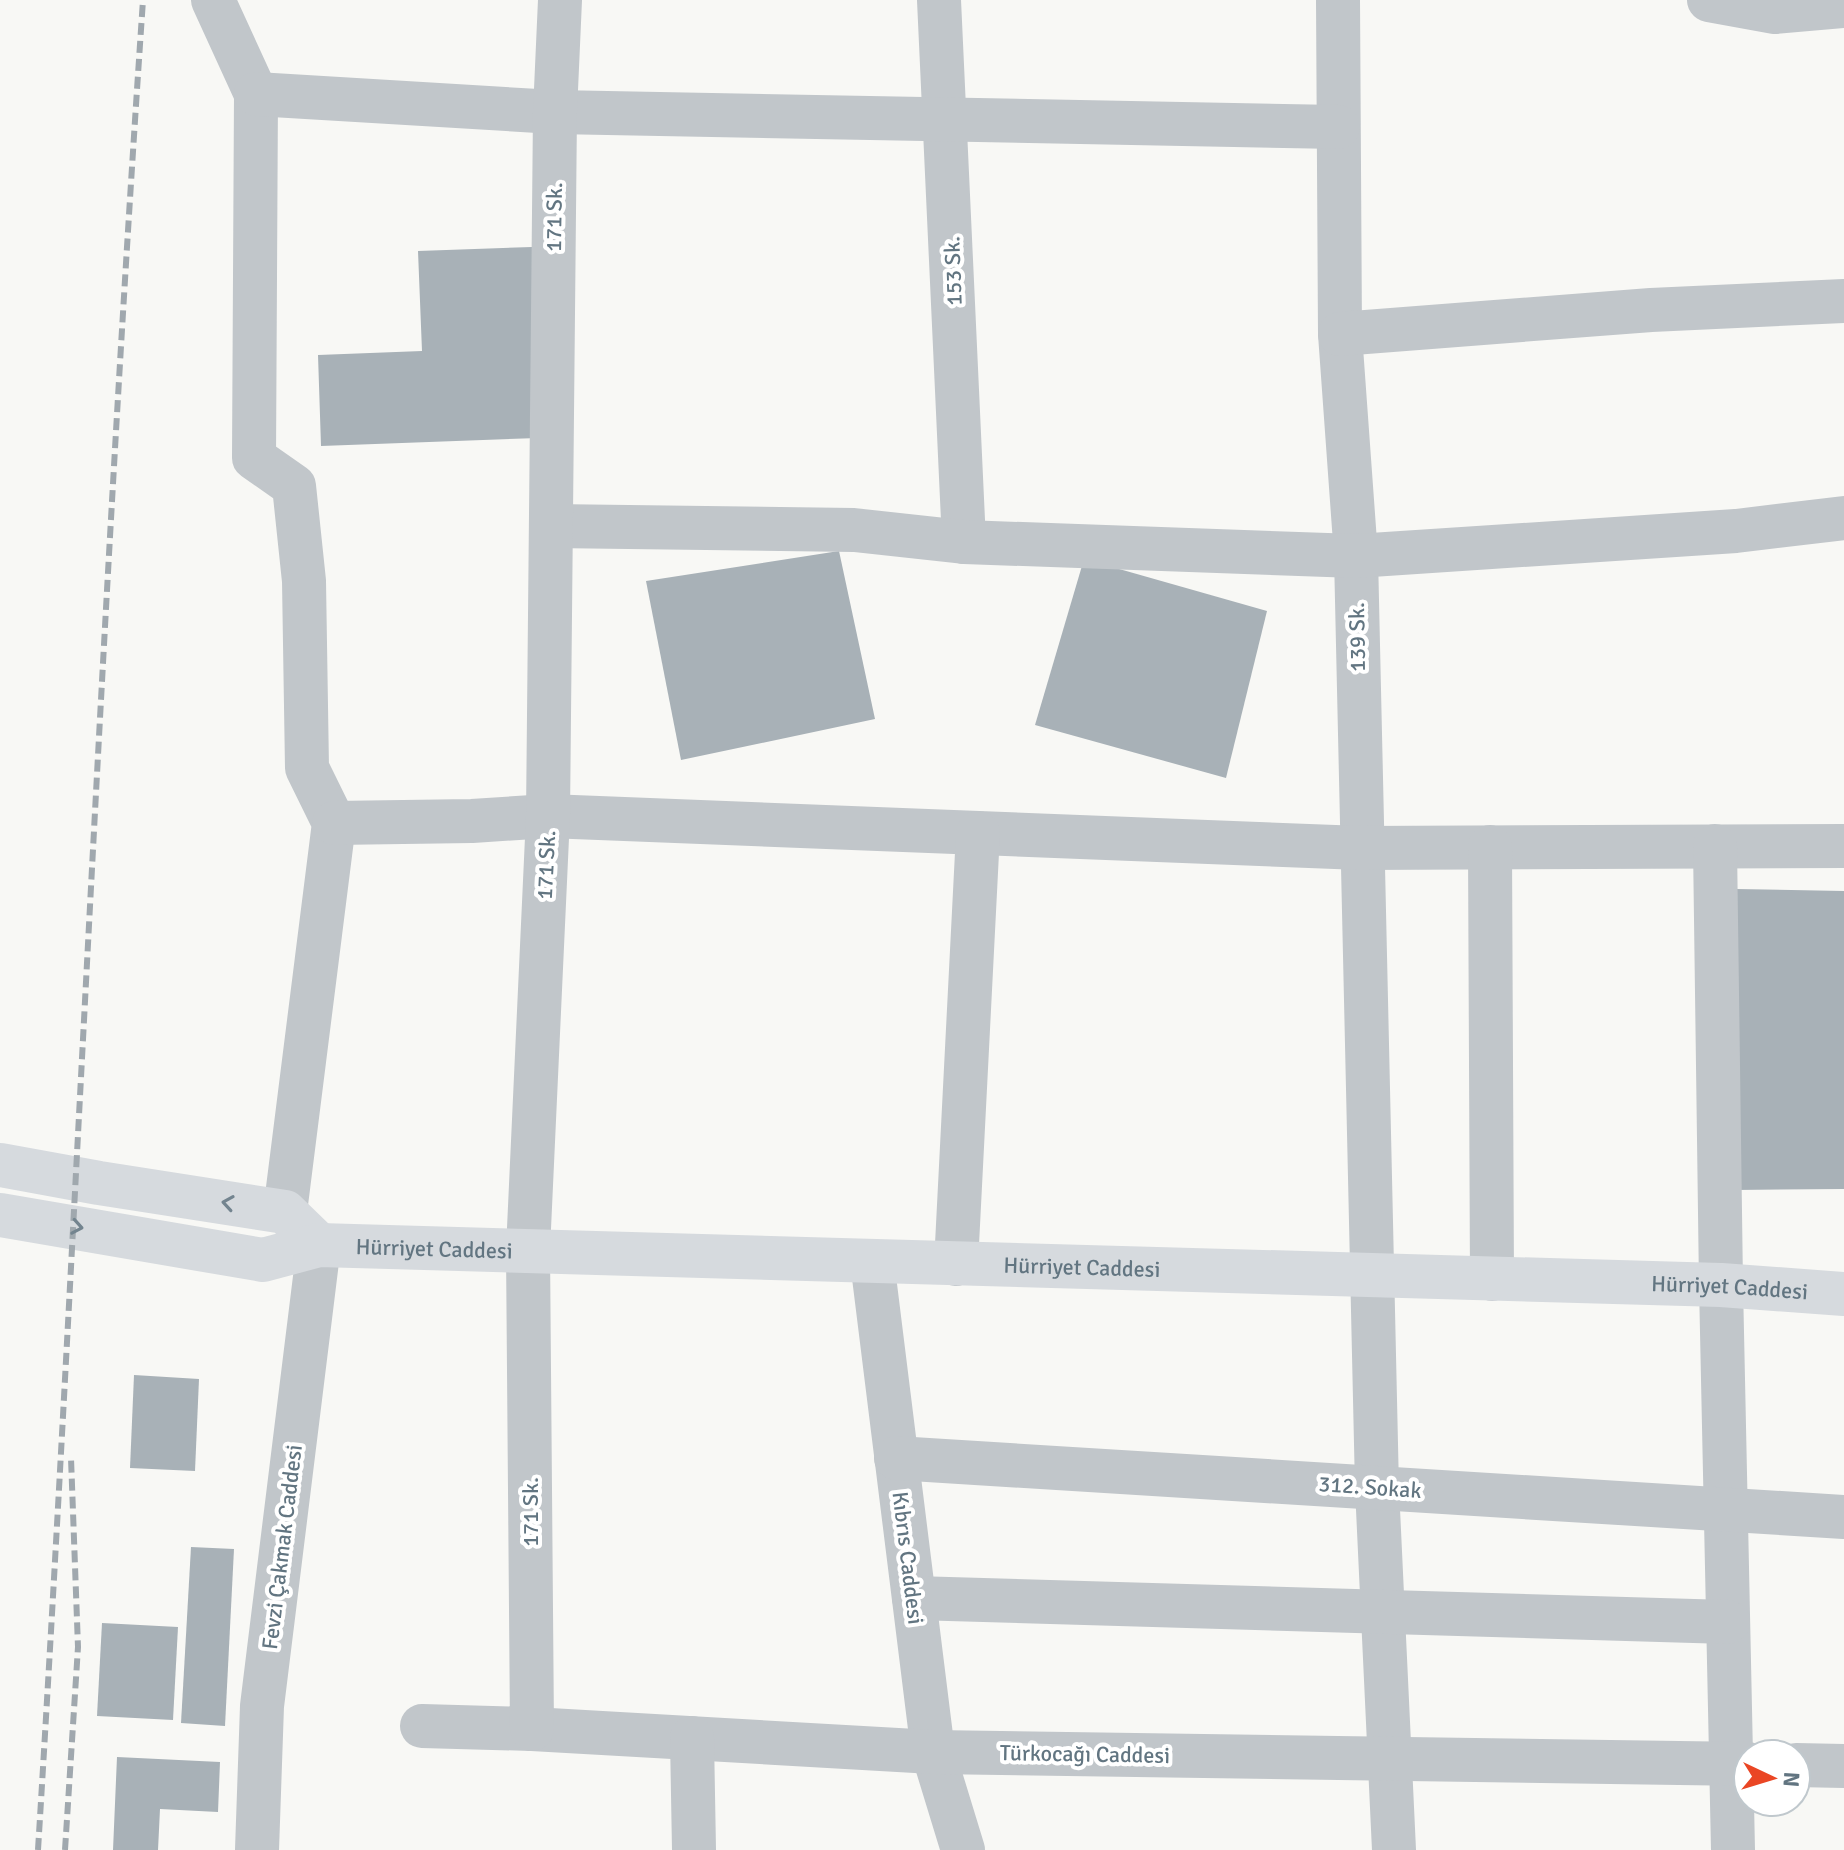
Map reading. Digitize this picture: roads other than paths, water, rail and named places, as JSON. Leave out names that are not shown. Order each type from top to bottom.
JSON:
[{"type":"main road","points":[[0,1165],[285,1212],[319,1245]]},
{"type":"main road","name":"Hürriyet Caddesi","points":[[0,1215],[263,1260],[319,1245],[1721,1285],[1844,1294]]},
{"type":"street","points":[[213,0],[256,94],[254,458],[294,486],[304,581],[307,768],[334,823],[285,1212]]},
{"type":"street","name":"171 Sk.","points":[[532,1729],[528,1250],[548,816],[555,112],[560,0]]},
{"type":"street","name":"153 Sk.","points":[[939,0],[964,542]]},
{"type":"street","name":"139 Sk.","points":[[1338,0],[1340,334],[1356,556],[1377,1488],[1394,1850]]},
{"type":"street","points":[[1709,0],[1775,12],[1844,6]]},
{"type":"street","points":[[256,94],[555,112],[1338,127]]},
{"type":"street","points":[[1340,334],[1651,310],[1844,301]]},
{"type":"street","points":[[551,526],[854,530],[964,542],[1356,556],[1736,531],[1844,518]]},
{"type":"street","points":[[334,823],[472,821],[548,816],[1361,848],[1844,846]]},
{"type":"street","points":[[956,1264],[978,833]]},
{"type":"street","points":[[1715,846],[1728,1622],[1738,1738]]},
{"type":"street","points":[[1490,847],[1492,1279]]},
{"type":"street","name":"Fevzi Çakmak Caddesi","points":[[257,1850],[262,1706],[319,1245]]},
{"type":"street","name":"Kıbrıs Caddesi","points":[[872,1261],[933,1752],[963,1850]]},
{"type":"street","name":"312. Sokak","points":[[896,1458],[1844,1517]]},
{"type":"street","points":[[914,1598],[1728,1622]]},
{"type":"street","name":"Türkocağı Caddesi","points":[[422,1726],[532,1729],[933,1752],[1732,1764]]},
{"type":"street","points":[[692,1738],[694,1850]]},
{"type":"street","points":[[1812,1765],[1844,1766]]},
{"type":"street","points":[[1733,1850],[1736,1818]]},
{"type":"railway","points":[[38,1850],[114,462],[143,0]]},
{"type":"railway","points":[[65,1850],[78,1647],[71,1458]]}]
